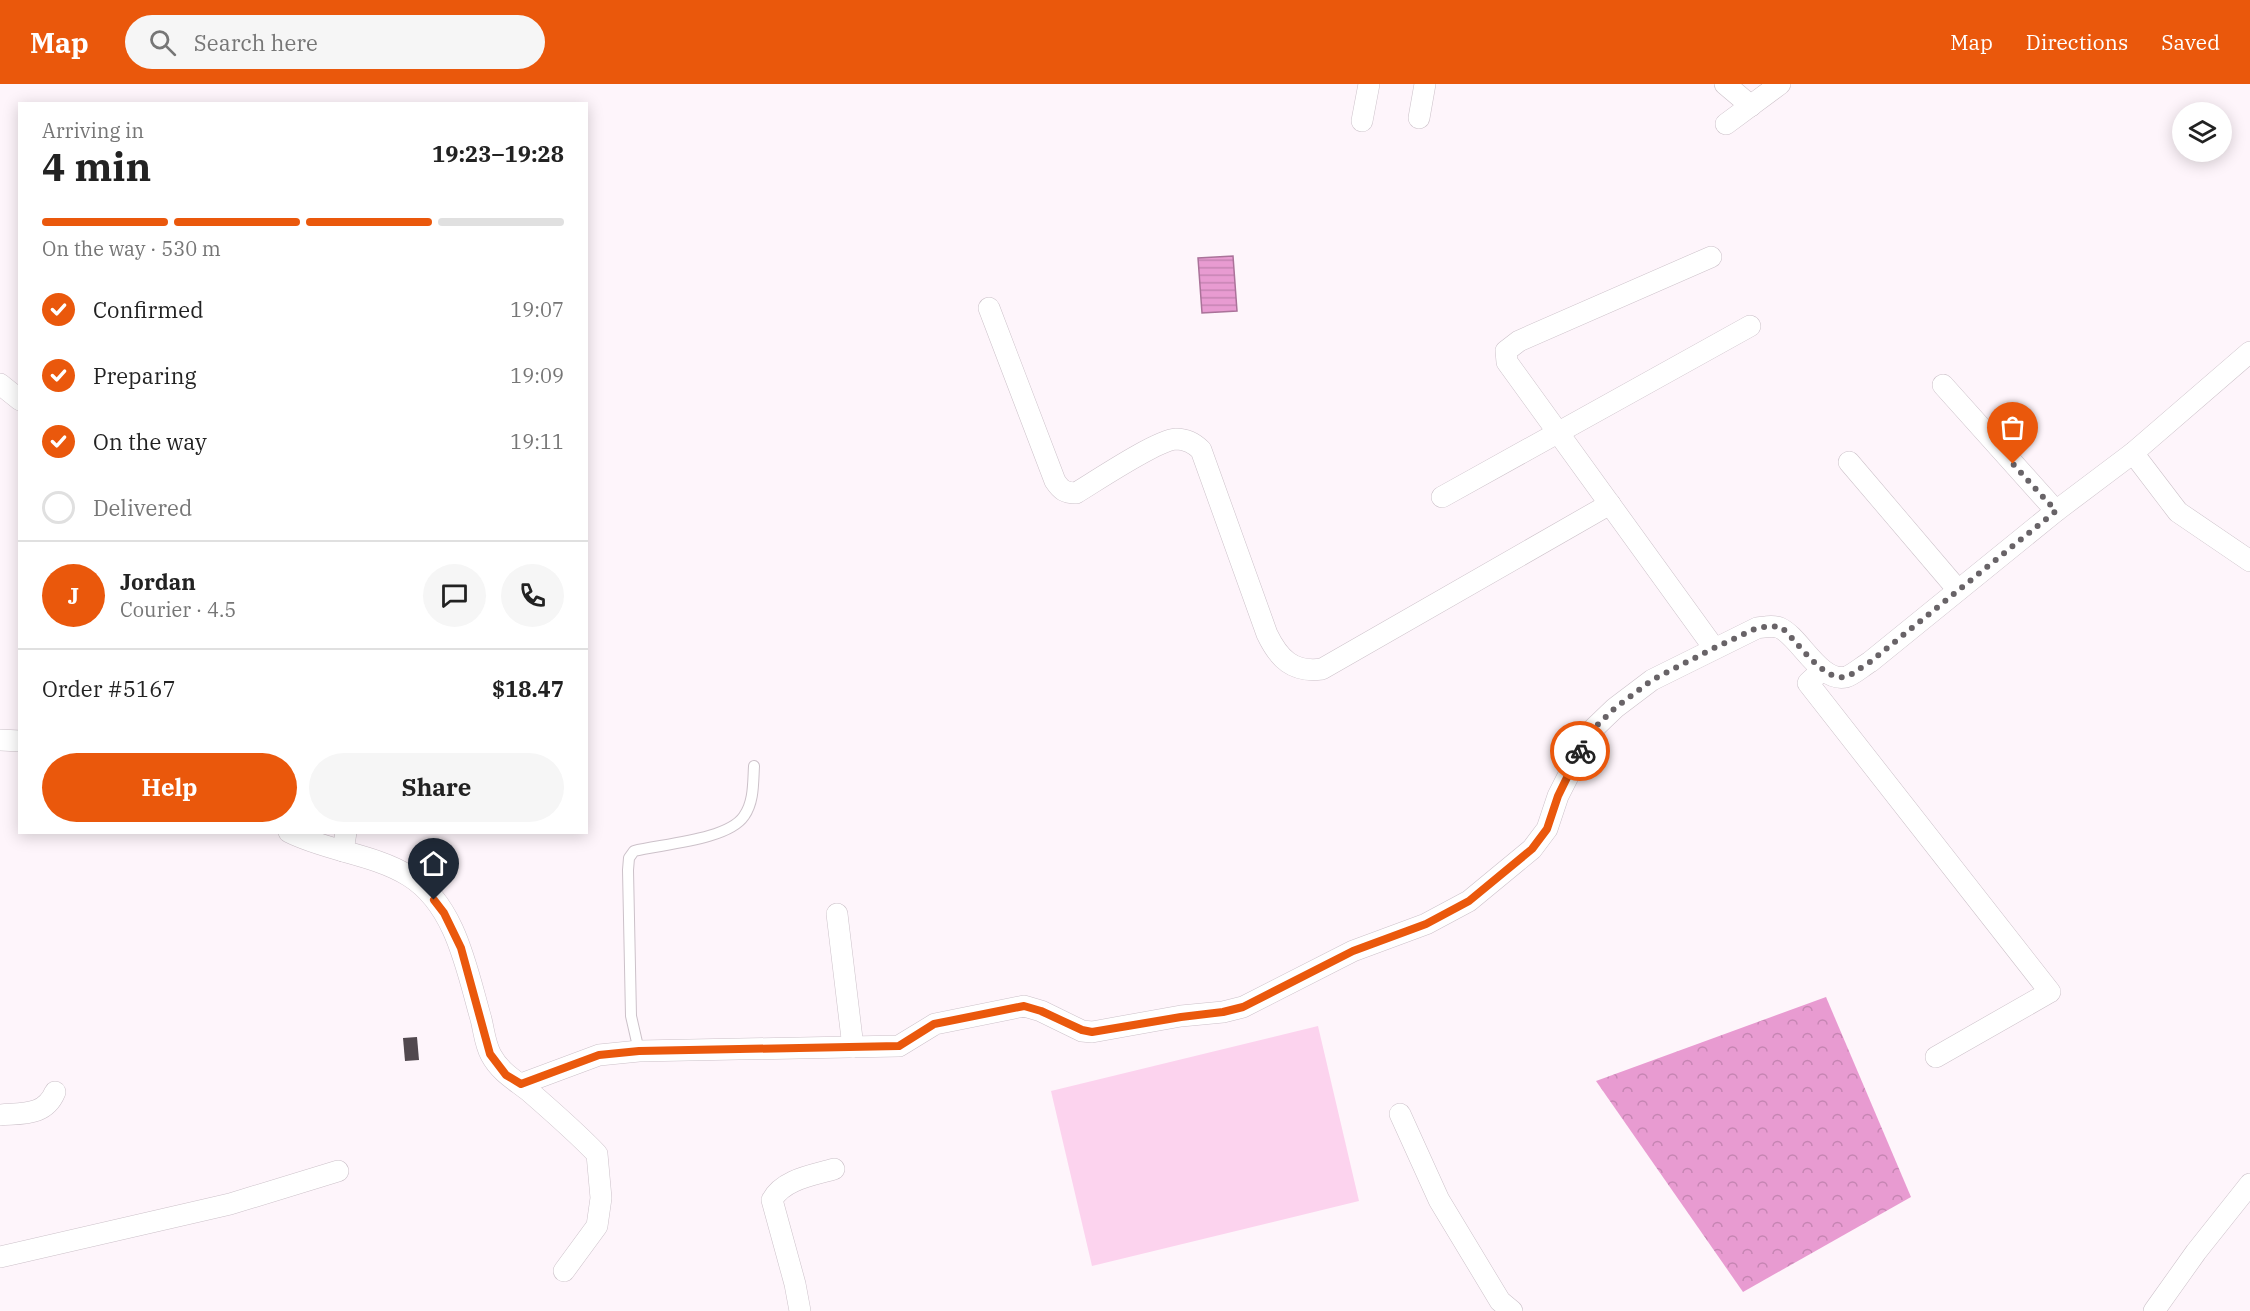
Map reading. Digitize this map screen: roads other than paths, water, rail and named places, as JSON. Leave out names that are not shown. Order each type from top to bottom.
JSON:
[{"type":"street","points":[[1362,121],[1369,84]]},
{"type":"street","points":[[1419,118],[1425,84]]},
{"type":"street","points":[[1725,84],[1751,106]]},
{"type":"street","points":[[1726,124],[1780,84]]},
{"type":"street","points":[[1711,257],[1519,341],[1506,351],[1507,362],[1714,648]]},
{"type":"street","points":[[989,308],[1054,480],[1060,489],[1067,493],[1076,493],[1143,453],[1174,439],[1193,442],[1201,450],[1267,634],[1274,649],[1296,668],[1308,671],[1322,669],[1610,504]]},
{"type":"street","points":[[1442,497],[1750,326]]},
{"type":"street","points":[[521,1084],[599,1055],[639,1051],[899,1046],[934,1024],[1024,1006],[1092,1032],[1243,1007],[1353,951],[1426,924],[1469,901],[1532,849],[1547,829],[1558,796],[1591,731],[1615,708],[1652,680],[1757,628],[1773,626],[1788,633],[1822,670],[1836,676],[1846,677],[1870,662],[2056,511],[2133,453],[2250,352]]},
{"type":"street","points":[[0,384],[18,398]]},
{"type":"street","points":[[1942,384],[2056,511]]},
{"type":"street","points":[[2133,453],[2178,512],[2250,561]]},
{"type":"street","points":[[1848,462],[1958,590]]},
{"type":"street","points":[[1822,670],[1808,683],[2049,992],[1936,1057]]},
{"type":"street","points":[[0,740],[18,741]]},
{"type":"street","points":[[293,834],[307,841],[345,842],[408,875],[424,887],[444,913],[461,948],[490,1054],[506,1075],[521,1084],[597,1154],[602,1198],[597,1226],[564,1271]]},
{"type":"street","points":[[837,914],[853,1047]]},
{"type":"street","points":[[0,1115],[29,1113],[43,1109],[50,1104],[55,1092]]},
{"type":"street","points":[[1400,1114],[1439,1200],[1500,1301],[1512,1311]]},
{"type":"street","points":[[800,1311],[772,1200],[781,1189],[799,1179],[834,1169]]},
{"type":"street","points":[[0,1257],[230,1204],[338,1171]]},
{"type":"street","points":[[2154,1311],[2196,1252],[2250,1184]]},
{"type":"lane","points":[[639,1051],[631,1016],[628,870],[630,858],[634,851],[714,836],[730,829],[744,817],[752,800],[754,766]]},
{"type":"water","points":[[1233,256],[1237,311],[1202,313],[1198,258]]}]
